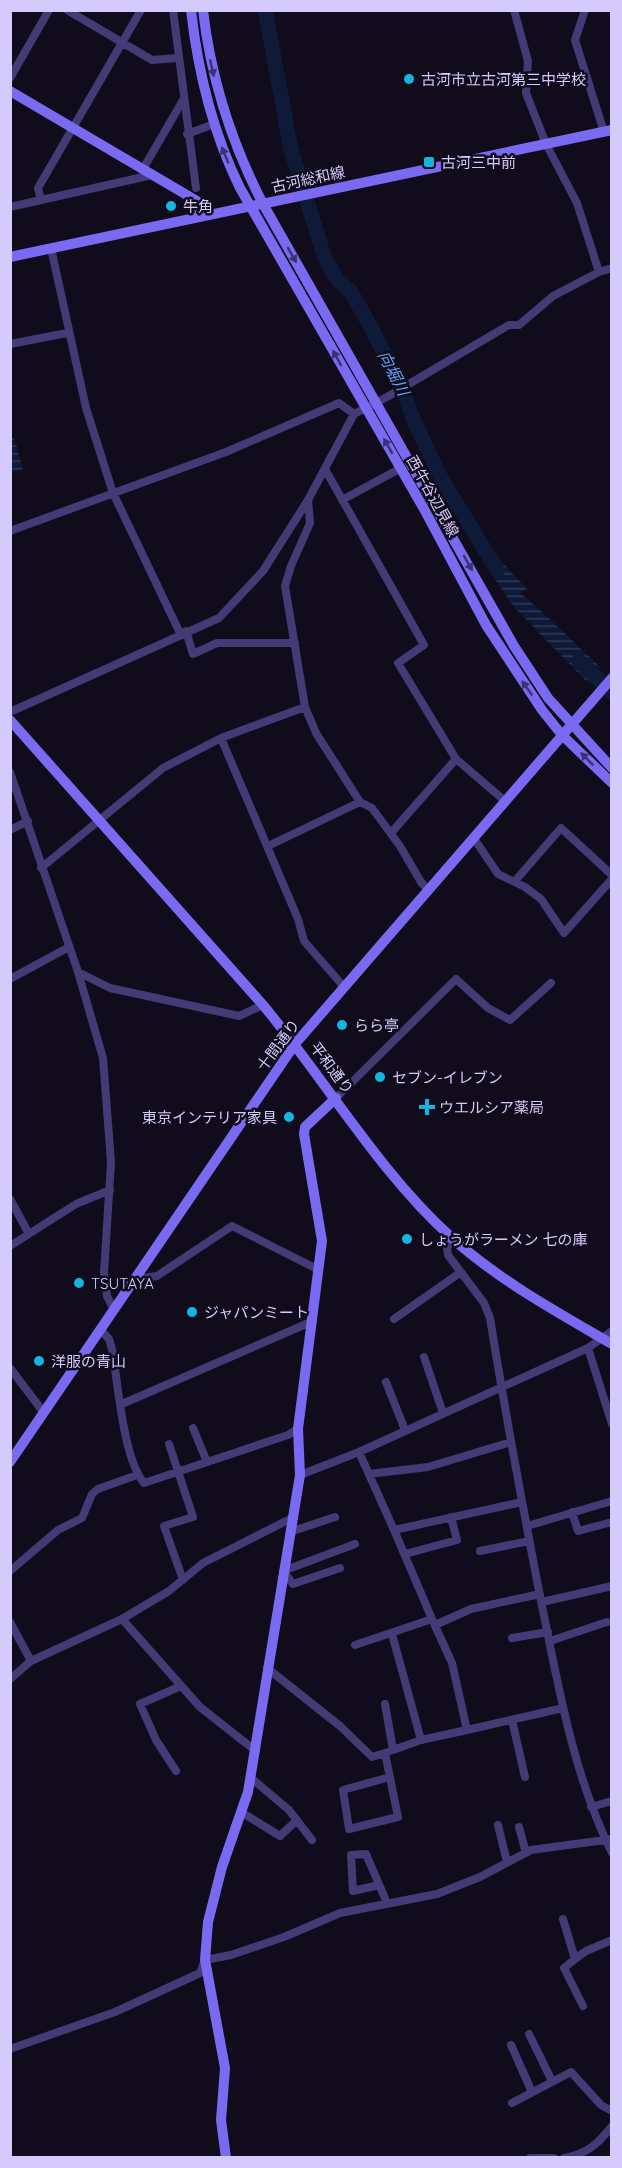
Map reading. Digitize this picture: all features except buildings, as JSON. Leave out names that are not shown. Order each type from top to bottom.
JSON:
[{"type":"street","points":[[10,78],[49,10]]},
{"type":"street","points":[[67,10],[152,60],[177,58]]},
{"type":"street","points":[[41,200],[38,188],[141,10]]},
{"type":"street","points":[[172,10],[196,188]]},
{"type":"street","name":"西牛谷辺見線","points":[[191,10],[199,70],[213,124],[231,170],[250,207],[400,468],[486,625],[519,678],[562,735],[612,783]]},
{"type":"street","points":[[514,10],[528,61],[526,93],[546,144],[577,203],[599,272]]},
{"type":"street","points":[[585,10],[575,40],[608,131]]},
{"type":"street","name":"西牛谷辺見線","points":[[204,11],[217,92],[233,142],[263,204],[514,646],[548,698],[570,725],[612,768]]},
{"type":"street","points":[[10,92],[197,201],[201,217]]},
{"type":"street","points":[[10,207],[147,172],[183,100]]},
{"type":"street","points":[[187,134],[213,124]]},
{"type":"street","name":"古河総和線","points":[[10,257],[608,131]]},
{"type":"street","points":[[51,248],[86,408],[113,493],[193,654],[217,643],[295,643]]},
{"type":"street","points":[[10,712],[183,632],[219,618],[263,571],[308,500],[354,414],[377,403],[509,325],[519,325],[553,296],[599,272],[612,268]]},
{"type":"street","points":[[10,344],[68,333]]},
{"type":"street","points":[[10,531],[226,452],[339,403],[354,414]]},
{"type":"street","points":[[342,500],[400,468]]},
{"type":"street","points":[[324,469],[424,645],[398,663],[456,759],[505,801]]},
{"type":"street","points":[[308,500],[310,523],[286,579],[286,595],[304,707],[316,733],[360,802],[372,808],[391,832],[414,873],[428,890]]},
{"type":"street","name":"十間通り","points":[[10,1462],[295,1044],[612,678]]},
{"type":"street","points":[[41,868],[163,768],[221,738],[304,707]]},
{"type":"street","name":"平和通り","points":[[10,720],[295,1044],[404,1189],[453,1239],[508,1281],[609,1338]]},
{"type":"street","points":[[221,738],[298,919],[304,941],[344,987]]},
{"type":"street","points":[[391,832],[456,759]]},
{"type":"street","points":[[10,772],[78,972],[103,1058],[111,1162],[104,1273],[107,1296],[114,1310]]},
{"type":"street","points":[[268,846],[360,802]]},
{"type":"street","points":[[10,830],[28,821]]},
{"type":"street","points":[[473,837],[498,874],[515,881],[540,899],[564,933],[612,877],[561,828],[515,881]]},
{"type":"street","points":[[10,979],[69,946]]},
{"type":"street","points":[[78,972],[110,988],[239,1016],[262,1005]]},
{"type":"street","points":[[226,2157],[221,2120],[225,2068],[205,1960],[208,1922],[222,1867],[251,1778],[300,1474],[298,1429],[322,1241],[304,1134],[306,1127],[456,979],[488,1008],[510,1020],[551,983]]},
{"type":"street","points":[[10,1246],[76,1204],[110,1190]]},
{"type":"street","points":[[10,1199],[29,1234]]},
{"type":"street","points":[[136,1279],[157,1276],[232,1226],[319,1270]]},
{"type":"street","points":[[453,1239],[447,1248],[448,1255],[488,1310],[529,1541],[563,1708],[591,1807],[609,1840],[612,1853]]},
{"type":"street","points":[[394,1319],[461,1272]]},
{"type":"street","points":[[122,1404],[312,1321]]},
{"type":"street","points":[[101,1330],[109,1339],[112,1349],[124,1426],[137,1475],[144,1483],[288,1435],[298,1429]]},
{"type":"street","points":[[300,1474],[359,1452],[609,1338]]},
{"type":"street","points":[[588,1348],[612,1424]]},
{"type":"street","points":[[423,1357],[443,1413]]},
{"type":"street","points":[[10,1368],[44,1413]]},
{"type":"street","points":[[386,1382],[405,1430]]},
{"type":"street","points":[[193,1428],[207,1462]]},
{"type":"street","points":[[369,1474],[428,1467],[511,1442]]},
{"type":"street","points":[[169,1444],[193,1517],[164,1526],[183,1580]]},
{"type":"street","points":[[359,1452],[452,1663],[467,1730]]},
{"type":"street","points":[[10,1570],[58,1530],[82,1518],[92,1494],[98,1489],[137,1475]]},
{"type":"street","points":[[527,1526],[612,1501]]},
{"type":"street","points":[[394,1530],[522,1502]]},
{"type":"street","points":[[572,1512],[578,1531],[612,1522]]},
{"type":"street","points":[[290,1532],[335,1517]]},
{"type":"street","points":[[405,1554],[457,1540],[451,1517]]},
{"type":"street","points":[[10,1679],[31,1661],[122,1619],[183,1580],[203,1563],[292,1518]]},
{"type":"street","points":[[480,1551],[529,1541]]},
{"type":"street","points":[[283,1571],[355,1544]]},
{"type":"street","points":[[283,1571],[293,1584],[340,1568]]},
{"type":"street","points":[[355,1645],[471,1609],[612,1586]]},
{"type":"street","points":[[122,1619],[200,1707],[256,1751]]},
{"type":"street","points":[[10,1622],[31,1661]]},
{"type":"street","points":[[550,1641],[607,1622]]},
{"type":"street","points":[[512,1638],[548,1632]]},
{"type":"street","points":[[392,1634],[421,1740]]},
{"type":"street","points":[[267,1668],[340,1725],[372,1757],[421,1740],[563,1708]]},
{"type":"street","points":[[176,1771],[156,1740],[140,1704],[181,1686]]},
{"type":"street","points":[[385,1704],[390,1777],[398,1818],[349,1829],[343,1790],[390,1777]]},
{"type":"street","points":[[512,1720],[525,1777]]},
{"type":"street","points":[[251,1778],[289,1810],[312,1840]]},
{"type":"street","points":[[591,1807],[612,1801]]},
{"type":"street","points":[[241,1812],[280,1836],[297,1820]]},
{"type":"street","points":[[498,1825],[507,1862]]},
{"type":"street","points":[[519,1827],[526,1853]]},
{"type":"street","points":[[205,1960],[231,1955],[285,1937],[340,1913],[438,1894],[531,1850],[609,1840]]},
{"type":"street","points":[[379,1885],[353,1891],[351,1855],[366,1854],[387,1903]]},
{"type":"street","points":[[563,1919],[575,1959]]},
{"type":"street","points":[[583,2006],[564,1968],[586,1951],[612,1940]]},
{"type":"street","points":[[10,2049],[115,2012],[200,1973],[205,1960]]},
{"type":"street","points":[[529,2034],[552,2081]]},
{"type":"street","points":[[511,2045],[532,2092]]},
{"type":"street","points":[[512,2103],[571,2072],[601,2105],[612,2111]]},
{"type":"street","points":[[564,2157],[578,2155],[592,2148],[612,2126]]},
{"type":"street","points":[[530,2157],[554,2157]]},
{"type":"water","points":[[14,438],[23,469],[11,472],[11,439]]},
{"type":"water","points":[[486,554],[498,558],[527,589],[520,593],[600,667],[587,682],[513,606],[483,561]]},
{"type":"waterway","name":"向堀川","points":[[265,10],[291,149],[324,256],[337,279],[351,292],[368,322],[402,387],[414,421],[441,478],[497,570]]},
{"type":"waterway","name":"向堀川","points":[[579,661],[612,692]]},
{"type":"place","name":"古河市立古河第三中学校","points":[[409,79]]},
{"type":"place","name":"古河三中前","points":[[429,162]]},
{"type":"place","name":"牛角","points":[[171,206]]},
{"type":"place","name":"らら亭","points":[[342,1025]]},
{"type":"place","name":"セブン-イレブン","points":[[380,1077]]},
{"type":"place","name":"ウエルシア薬局","points":[[427,1107]]},
{"type":"place","name":"東京インテリア家具","points":[[289,1117]]},
{"type":"place","name":"しょうがラーメン 七の庫","points":[[407,1239]]},
{"type":"place","name":"TSUTAYA","points":[[79,1283]]},
{"type":"place","name":"ジャパンミート","points":[[192,1312]]},
{"type":"place","name":"洋服の青山","points":[[39,1361]]}]
